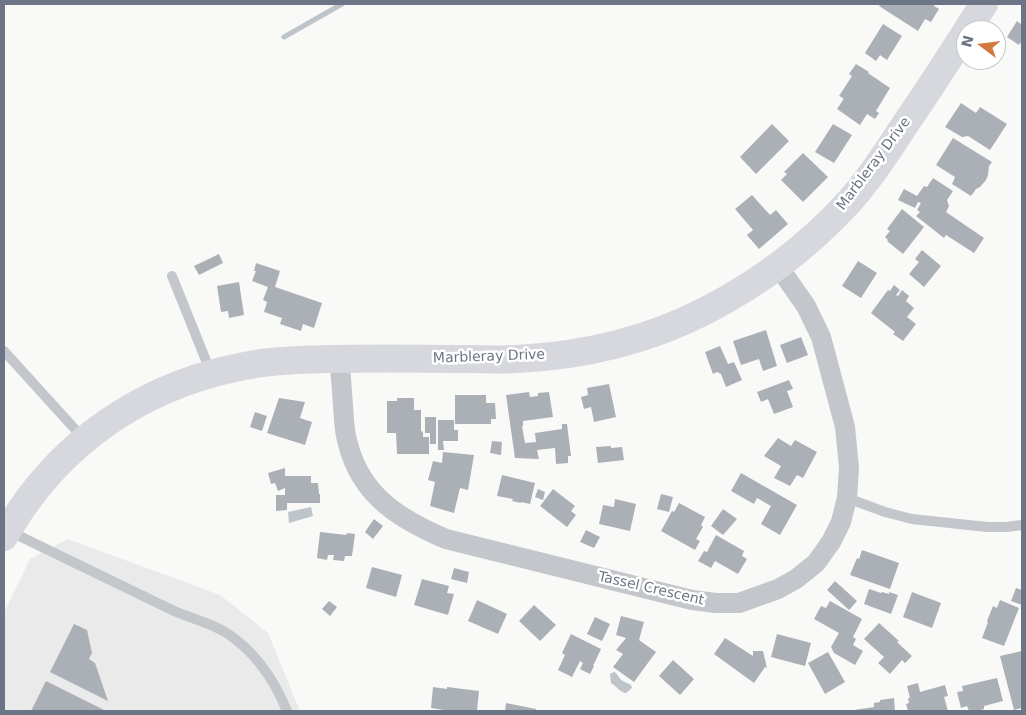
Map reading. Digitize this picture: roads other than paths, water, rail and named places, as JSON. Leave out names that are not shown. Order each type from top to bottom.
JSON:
[{"type":"street","name":"Marbleray Drive","points":[[974,20],[984,4]]},
{"type":"street","name":"Marbleray Drive","points":[[6,534],[50,472],[84,439],[130,408],[158,393],[194,379],[238,367],[281,361],[339,359],[517,359],[566,354],[617,344],[680,323],[707,310],[744,290],[778,266],[819,232],[848,202],[888,150],[956,48]]},
{"type":"street","name":"Tassel Crescent","points":[[339,359],[345,429],[352,458],[368,487],[397,514],[420,528],[446,539],[692,600],[739,603],[778,589],[796,579],[816,563],[842,522],[848,498],[849,467],[845,427],[821,337],[806,306],[778,266]]},
{"type":"lane","points":[[172,276],[211,374]]},
{"type":"lane","points":[[4,351],[84,439]]},
{"type":"lane","points":[[848,498],[885,512],[912,519],[986,528],[1022,525]]},
{"type":"lane","points":[[6,534],[180,614],[224,631],[244,647],[269,675],[287,711]]},
{"type":"waterway","points":[[284,37],[342,4]]}]
